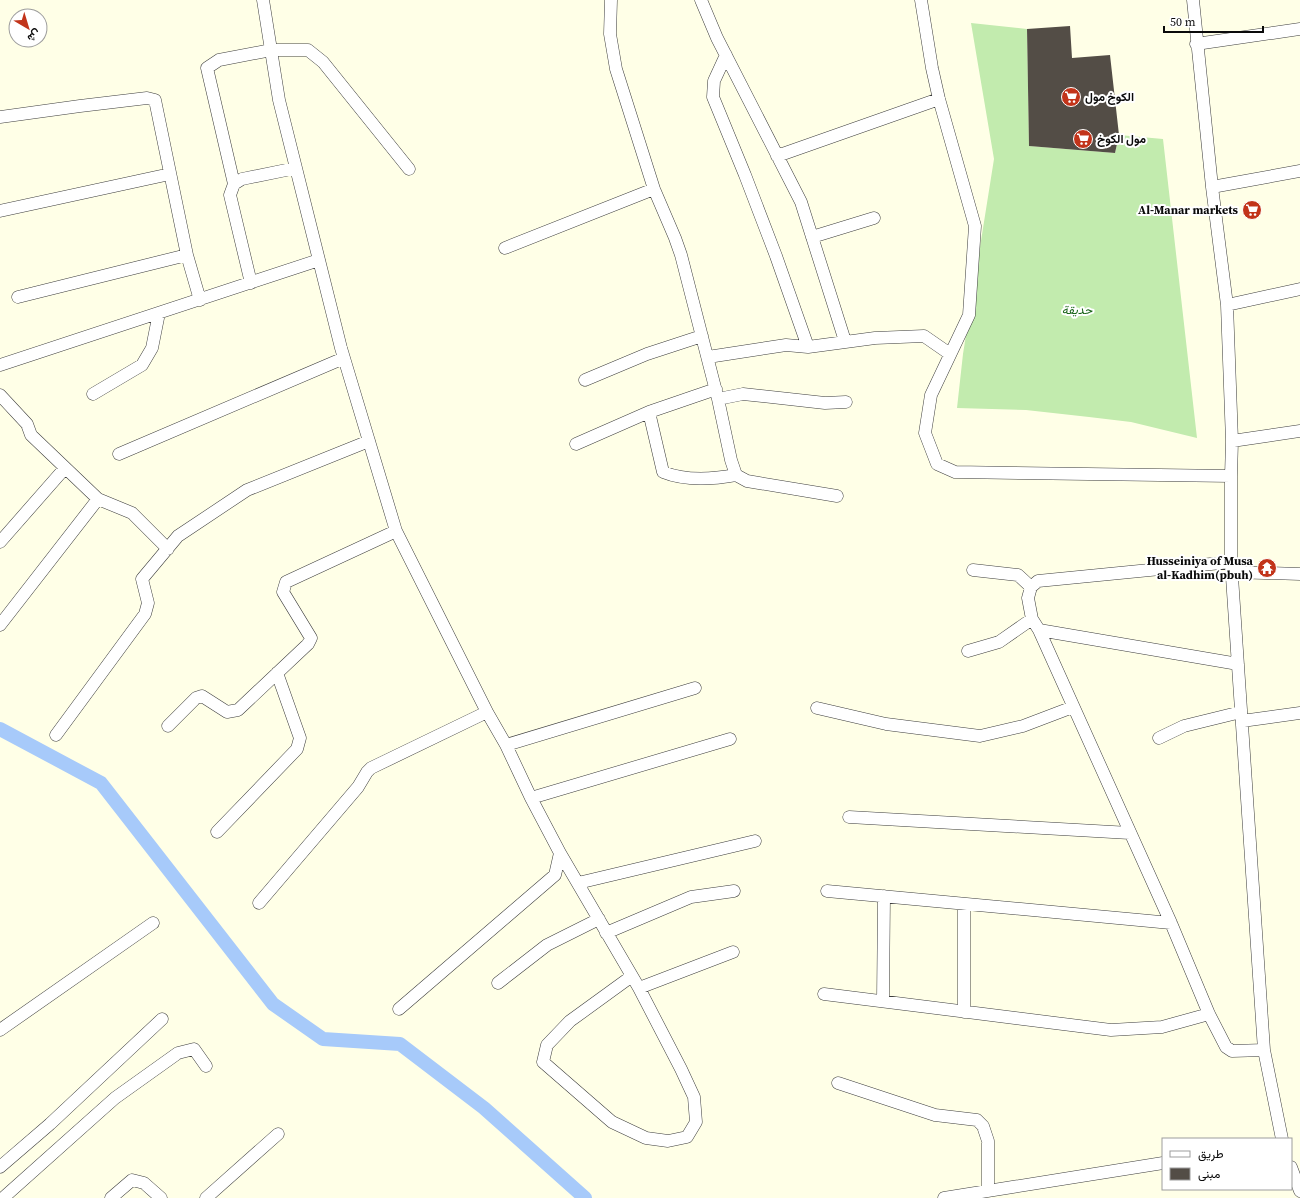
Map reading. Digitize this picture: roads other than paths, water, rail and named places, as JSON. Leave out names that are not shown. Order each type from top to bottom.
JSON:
[{"type":"street","points":[[263,0],[279,100],[319,260],[344,358],[396,531],[486,712],[506,745],[531,798],[560,853],[606,933],[632,976],[639,988],[681,1069],[694,1097],[696,1122],[687,1137],[668,1141],[646,1138],[612,1122],[543,1062],[547,1045],[570,1021],[632,976]]},
{"type":"street","points":[[611,0],[610,34],[616,69],[654,188],[679,249],[708,357],[731,460],[736,475]]},
{"type":"street","points":[[701,0],[708,20],[801,202],[845,342]]},
{"type":"street","points":[[921,0],[932,68],[975,226],[969,315],[931,395],[924,433],[937,464],[956,472],[1231,476]]},
{"type":"street","points":[[1193,0],[1196,44],[1227,305],[1232,440],[1232,567],[1264,1050],[1282,1138]]},
{"type":"street","points":[[1196,44],[1300,29]]},
{"type":"street","points":[[251,283],[230,195],[234,184],[207,68],[219,60],[271,50],[308,50],[323,62],[409,169]]},
{"type":"street","points":[[726,55],[714,81],[713,96],[768,234],[808,347]]},
{"type":"street","points":[[0,117],[147,98],[155,100],[187,255],[200,300]]},
{"type":"street","points":[[777,156],[940,99]]},
{"type":"street","points":[[234,184],[242,179],[296,168]]},
{"type":"street","points":[[1212,187],[1300,171]]},
{"type":"street","points":[[0,210],[170,174]]},
{"type":"street","points":[[505,248],[654,188]]},
{"type":"street","points":[[812,237],[874,218]]},
{"type":"street","points":[[18,297],[187,255]]},
{"type":"street","points":[[0,365],[319,260]]},
{"type":"street","points":[[1227,305],[1300,289]]},
{"type":"street","points":[[93,394],[142,365],[152,348],[159,313]]},
{"type":"street","points":[[585,380],[647,354],[702,336]]},
{"type":"street","points":[[708,357],[786,344],[808,347],[875,338],[924,336],[950,354]]},
{"type":"street","points":[[119,454],[344,358]]},
{"type":"street","points":[[576,444],[649,412],[717,394],[743,394],[825,403],[846,402]]},
{"type":"street","points":[[0,395],[27,424],[31,435],[98,500],[132,512],[168,548]]},
{"type":"street","points":[[649,412],[663,472],[672,476],[714,479],[736,475],[747,481],[837,496]]},
{"type":"street","points":[[1232,440],[1300,431]]},
{"type":"street","points":[[56,735],[146,614],[148,603],[142,579],[178,536],[247,490],[369,441]]},
{"type":"street","points":[[0,542],[65,468]]},
{"type":"street","points":[[0,625],[98,500]]},
{"type":"street","points":[[168,726],[196,698],[202,696],[227,712],[238,710],[308,644],[311,638],[283,592],[286,582],[396,531]]},
{"type":"street","points":[[1264,1050],[1232,1051],[1226,1047],[1209,1014],[1171,923],[1039,630],[1032,619],[1028,598],[1031,587],[1038,581],[1232,567],[1300,574]]},
{"type":"street","points":[[973,570],[1018,575],[1031,587]]},
{"type":"street","points":[[968,652],[999,642],[1032,619]]},
{"type":"street","points":[[1039,630],[1238,664]]},
{"type":"street","points":[[218,832],[297,749],[300,738],[277,673]]},
{"type":"street","points":[[506,745],[695,688]]},
{"type":"street","points":[[817,708],[886,724],[980,736],[1023,726],[1073,706]]},
{"type":"street","points":[[259,903],[358,787],[371,768],[486,712]]},
{"type":"street","points":[[1159,738],[1184,726],[1242,716],[1300,713]]},
{"type":"street","points":[[531,798],[730,739]]},
{"type":"street","points":[[849,818],[1130,833]]},
{"type":"street","points":[[578,883],[755,841]]},
{"type":"street","points":[[399,1009],[555,876],[560,853]]},
{"type":"street","points":[[606,933],[691,897],[734,891]]},
{"type":"street","points":[[827,891],[1171,923]]},
{"type":"street","points":[[883,1001],[884,896]]},
{"type":"street","points":[[964,904],[964,1012]]},
{"type":"street","points":[[498,983],[547,946],[598,919]]},
{"type":"street","points":[[0,1030],[153,923]]},
{"type":"street","points":[[639,988],[733,952]]},
{"type":"street","points":[[824,994],[1111,1030],[1162,1027],[1209,1014]]},
{"type":"street","points":[[0,1167],[50,1124],[162,1019]]},
{"type":"street","points":[[3,1198],[115,1098],[178,1053],[194,1049],[206,1066]]},
{"type":"street","points":[[838,1082],[936,1114],[977,1120],[983,1126],[988,1141],[988,1191]]},
{"type":"street","points":[[206,1198],[278,1134]]},
{"type":"street","points":[[944,1198],[1162,1163]]},
{"type":"street","points":[[1292,1170],[1300,1191]]},
{"type":"street","points":[[111,1198],[132,1180],[144,1183],[161,1198]]},
{"type":"waterway","points":[[0,729],[101,783],[273,1004],[323,1039],[400,1044],[484,1108],[585,1198]]},
{"type":"place","name":"الكوخ مول","points":[[1071,97]]},
{"type":"place","name":"مول الكوخ","points":[[1083,139]]},
{"type":"place","name":"Al-Manar markets","points":[[1252,210]]},
{"type":"place","name":"Husseiniya of Musa al-Kadhim(pbuh)","points":[[1267,568]]},
{"type":"park label","name":"حديقة","points":[[1077,310]]}]
